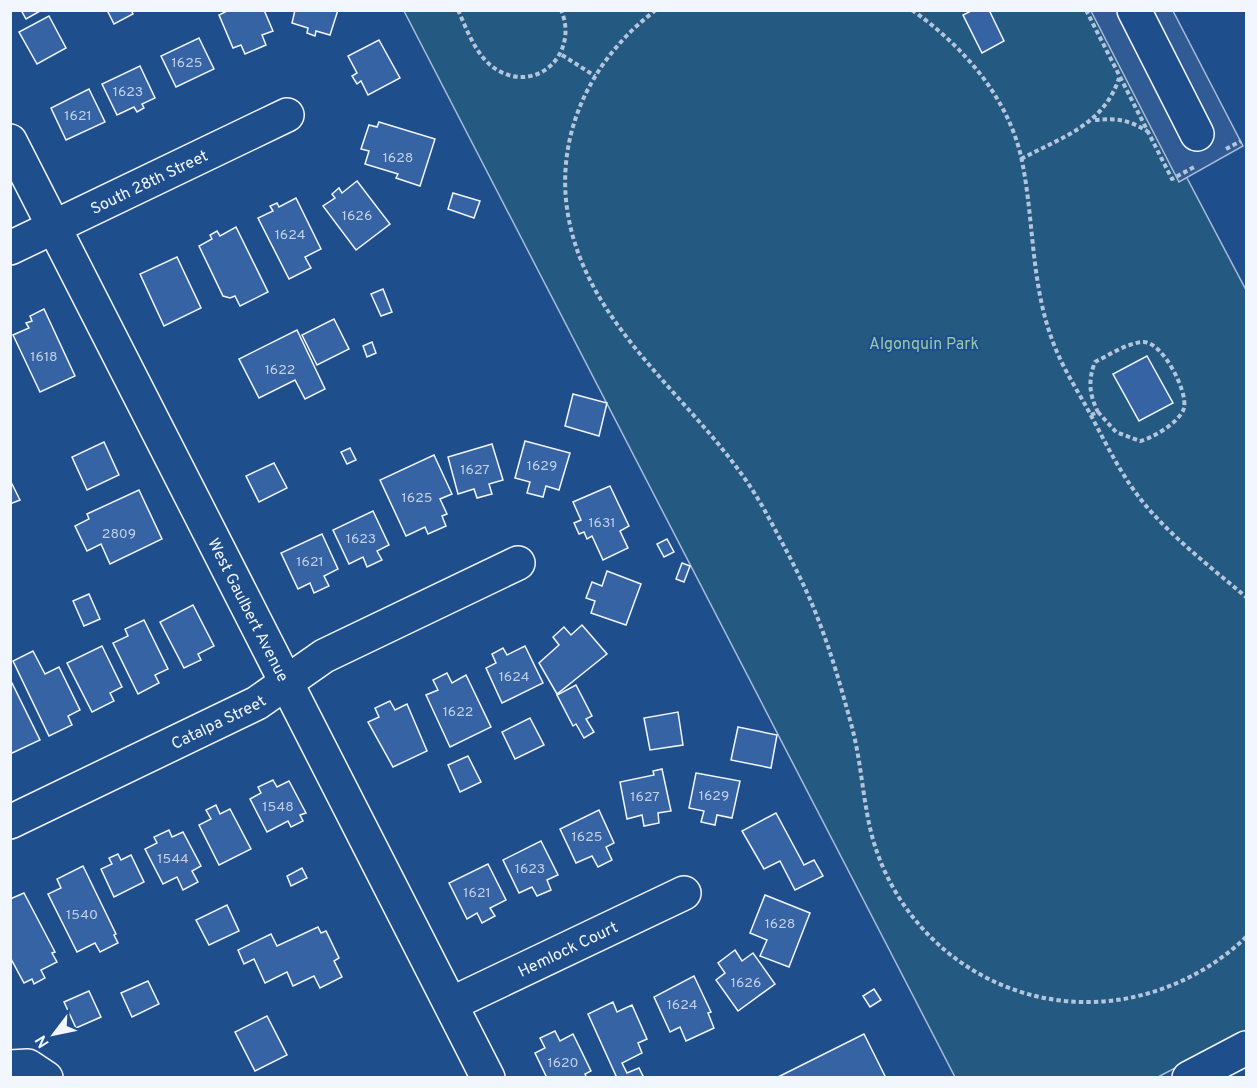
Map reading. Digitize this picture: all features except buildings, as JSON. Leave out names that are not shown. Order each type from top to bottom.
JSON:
[{"type":"street","points":[[1134,10],[1197,134]]},
{"type":"street","name":"South 28th Street","points":[[10,248],[287,115]]},
{"type":"street","name":"West Gaulbert Avenue","points":[[10,141],[488,1077]]},
{"type":"street","name":"Catalpa Street","points":[[10,822],[257,703],[324,656],[518,563]]},
{"type":"street","name":"Hemlock Court","points":[[451,1004],[684,893]]},
{"type":"street","points":[[1189,1077],[1246,1048]]},
{"type":"street","points":[[10,1067],[28,1066],[46,1077]]},
{"type":"path","points":[[458,10],[475,46],[486,62],[499,71],[513,76],[529,77],[545,70],[562,55],[568,25],[561,10]]},
{"type":"path","points":[[656,10],[629,33],[595,76],[570,130],[566,198],[572,235],[604,308],[721,446],[742,475],[799,576],[818,619],[851,722],[871,831],[885,873],[902,903],[924,931],[959,963],[996,984],[1033,997],[1058,1002],[1092,1003],[1118,1000],[1172,986],[1221,959],[1246,937]]},
{"type":"path","points":[[912,10],[939,29],[973,64],[1011,126],[1021,159],[1035,278],[1044,315],[1057,353],[1127,481],[1186,546],[1246,597]]},
{"type":"path","points":[[562,55],[595,76]]},
{"type":"path","points":[[1021,159],[1094,120],[1108,103],[1120,77]]},
{"type":"path","points":[[1094,120],[1119,118],[1132,122],[1148,132]]},
{"type":"path","points":[[1140,342],[1156,346],[1183,391],[1184,409],[1180,415],[1140,441],[1116,432],[1098,412],[1091,397],[1090,386],[1095,362],[1140,342]]},
{"type":"path","points":[[1092,415],[1098,412]]},
{"type":"green space","name":"Algonquin Park","points":[[404,11],[1099,11],[1246,290],[1246,1031],[1158,1077],[955,1077]]},
{"type":"shaded area","points":[[1091,11],[1173,11],[1243,146],[1179,182]]}]
